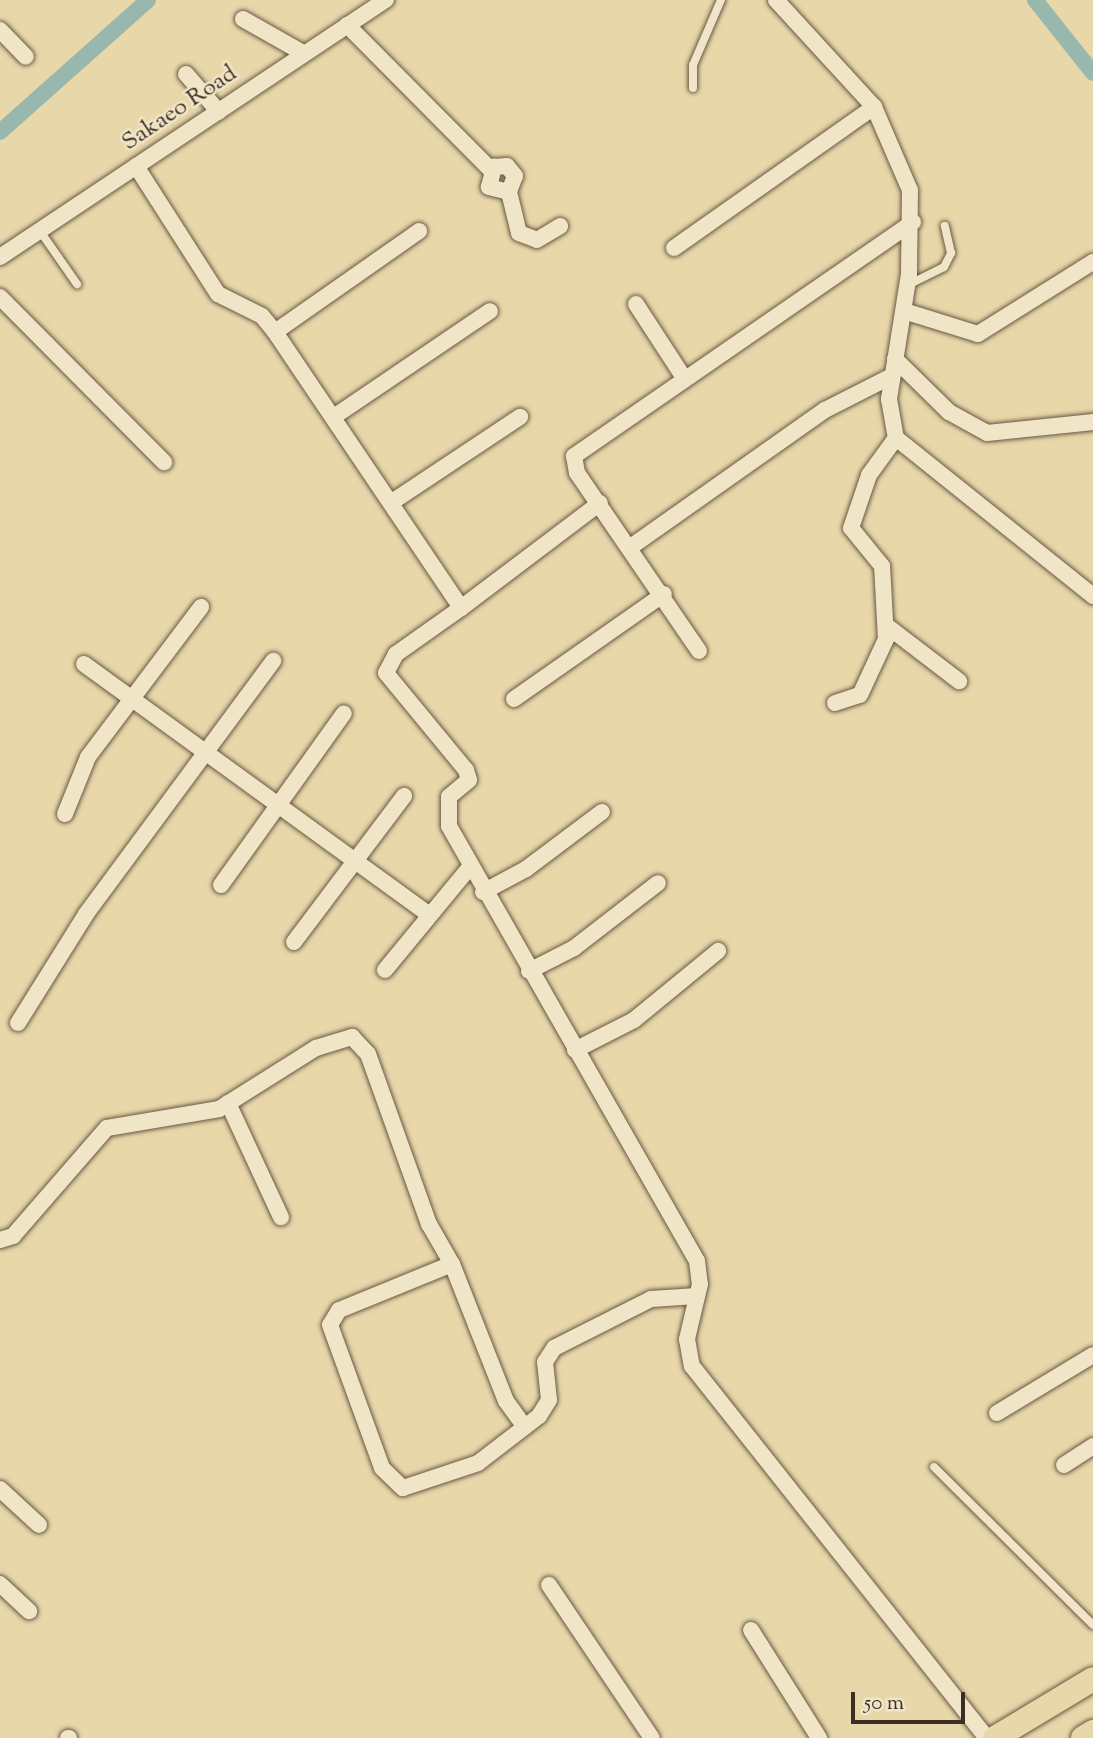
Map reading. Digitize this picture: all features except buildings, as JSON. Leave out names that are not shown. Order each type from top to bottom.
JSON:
[{"type":"main road","points":[[995,1738],[1093,1679]]},
{"type":"main road","points":[[1083,1738],[1093,1732]]},
{"type":"street","name":"Sakaeo Road","points":[[0,257],[38,229],[386,0]]},
{"type":"street","points":[[776,0],[874,107],[910,190],[913,222],[908,285],[894,368],[890,418],[895,438],[1093,596]]},
{"type":"street","points":[[243,19],[303,53]]},
{"type":"street","points":[[347,25],[491,170],[489,187],[509,192],[523,235],[537,240],[560,226]]},
{"type":"street","points":[[0,30],[26,57]]},
{"type":"street","points":[[186,74],[219,112]]},
{"type":"street","points":[[674,248],[874,107]]},
{"type":"street","points":[[136,166],[218,294],[262,316],[275,332],[335,416],[461,608]]},
{"type":"street","points":[[699,651],[632,546],[577,473],[574,456],[913,222]]},
{"type":"street","points":[[275,332],[419,230]]},
{"type":"street","points":[[904,311],[978,334],[1093,262]]},
{"type":"street","points":[[0,297],[164,462]]},
{"type":"street","points":[[636,304],[684,378]]},
{"type":"street","points":[[335,416],[490,311]]},
{"type":"street","points":[[894,368],[949,412],[986,433],[1093,422]]},
{"type":"street","points":[[632,546],[825,410],[894,368]]},
{"type":"street","points":[[392,502],[520,417]]},
{"type":"street","points":[[835,703],[860,695],[887,626],[882,566],[851,528],[869,475],[895,438]]},
{"type":"street","points":[[600,503],[385,668],[466,770],[469,780],[445,808],[469,868],[697,1261],[697,1296],[687,1339],[692,1366],[987,1738]]},
{"type":"street","points":[[514,699],[664,594]]},
{"type":"street","points":[[65,814],[76,777],[201,607]]},
{"type":"street","points":[[887,626],[958,681]]},
{"type":"street","points":[[18,1023],[86,914],[273,660]]},
{"type":"street","points":[[84,664],[428,914]]},
{"type":"street","points":[[221,885],[344,713]]},
{"type":"street","points":[[294,942],[404,796]]},
{"type":"street","points":[[483,892],[526,869],[602,812]]},
{"type":"street","points":[[385,970],[428,914],[469,868]]},
{"type":"street","points":[[529,971],[574,948],[658,883]]},
{"type":"street","points":[[575,1050],[634,1020],[718,951]]},
{"type":"street","points":[[0,1241],[13,1237],[107,1128],[157,1115],[200,1115],[228,1103],[332,1040],[359,1041],[429,1224],[452,1264],[506,1401],[525,1427]]},
{"type":"street","points":[[228,1103],[281,1217]]},
{"type":"street","points":[[452,1264],[332,1317],[331,1334],[382,1468],[395,1485],[427,1484],[478,1463],[525,1427],[548,1405],[545,1362],[554,1348],[651,1298],[697,1296]]},
{"type":"street","points":[[997,1413],[1093,1355]]},
{"type":"street","points":[[1065,1465],[1093,1446]]},
{"type":"street","points":[[0,1489],[38,1525]]},
{"type":"street","points":[[0,1584],[29,1611]]},
{"type":"street","points":[[549,1584],[652,1738]]},
{"type":"street","points":[[751,1630],[818,1738]]},
{"type":"lane","points":[[693,88],[693,65],[721,0]]},
{"type":"lane","points":[[908,285],[944,268],[951,254],[945,226]]},
{"type":"lane","points":[[38,229],[78,284]]},
{"type":"lane","points":[[934,1467],[1093,1625]]},
{"type":"waterway","points":[[0,132],[148,0]]},
{"type":"waterway","points":[[1035,0],[1093,73]]}]
